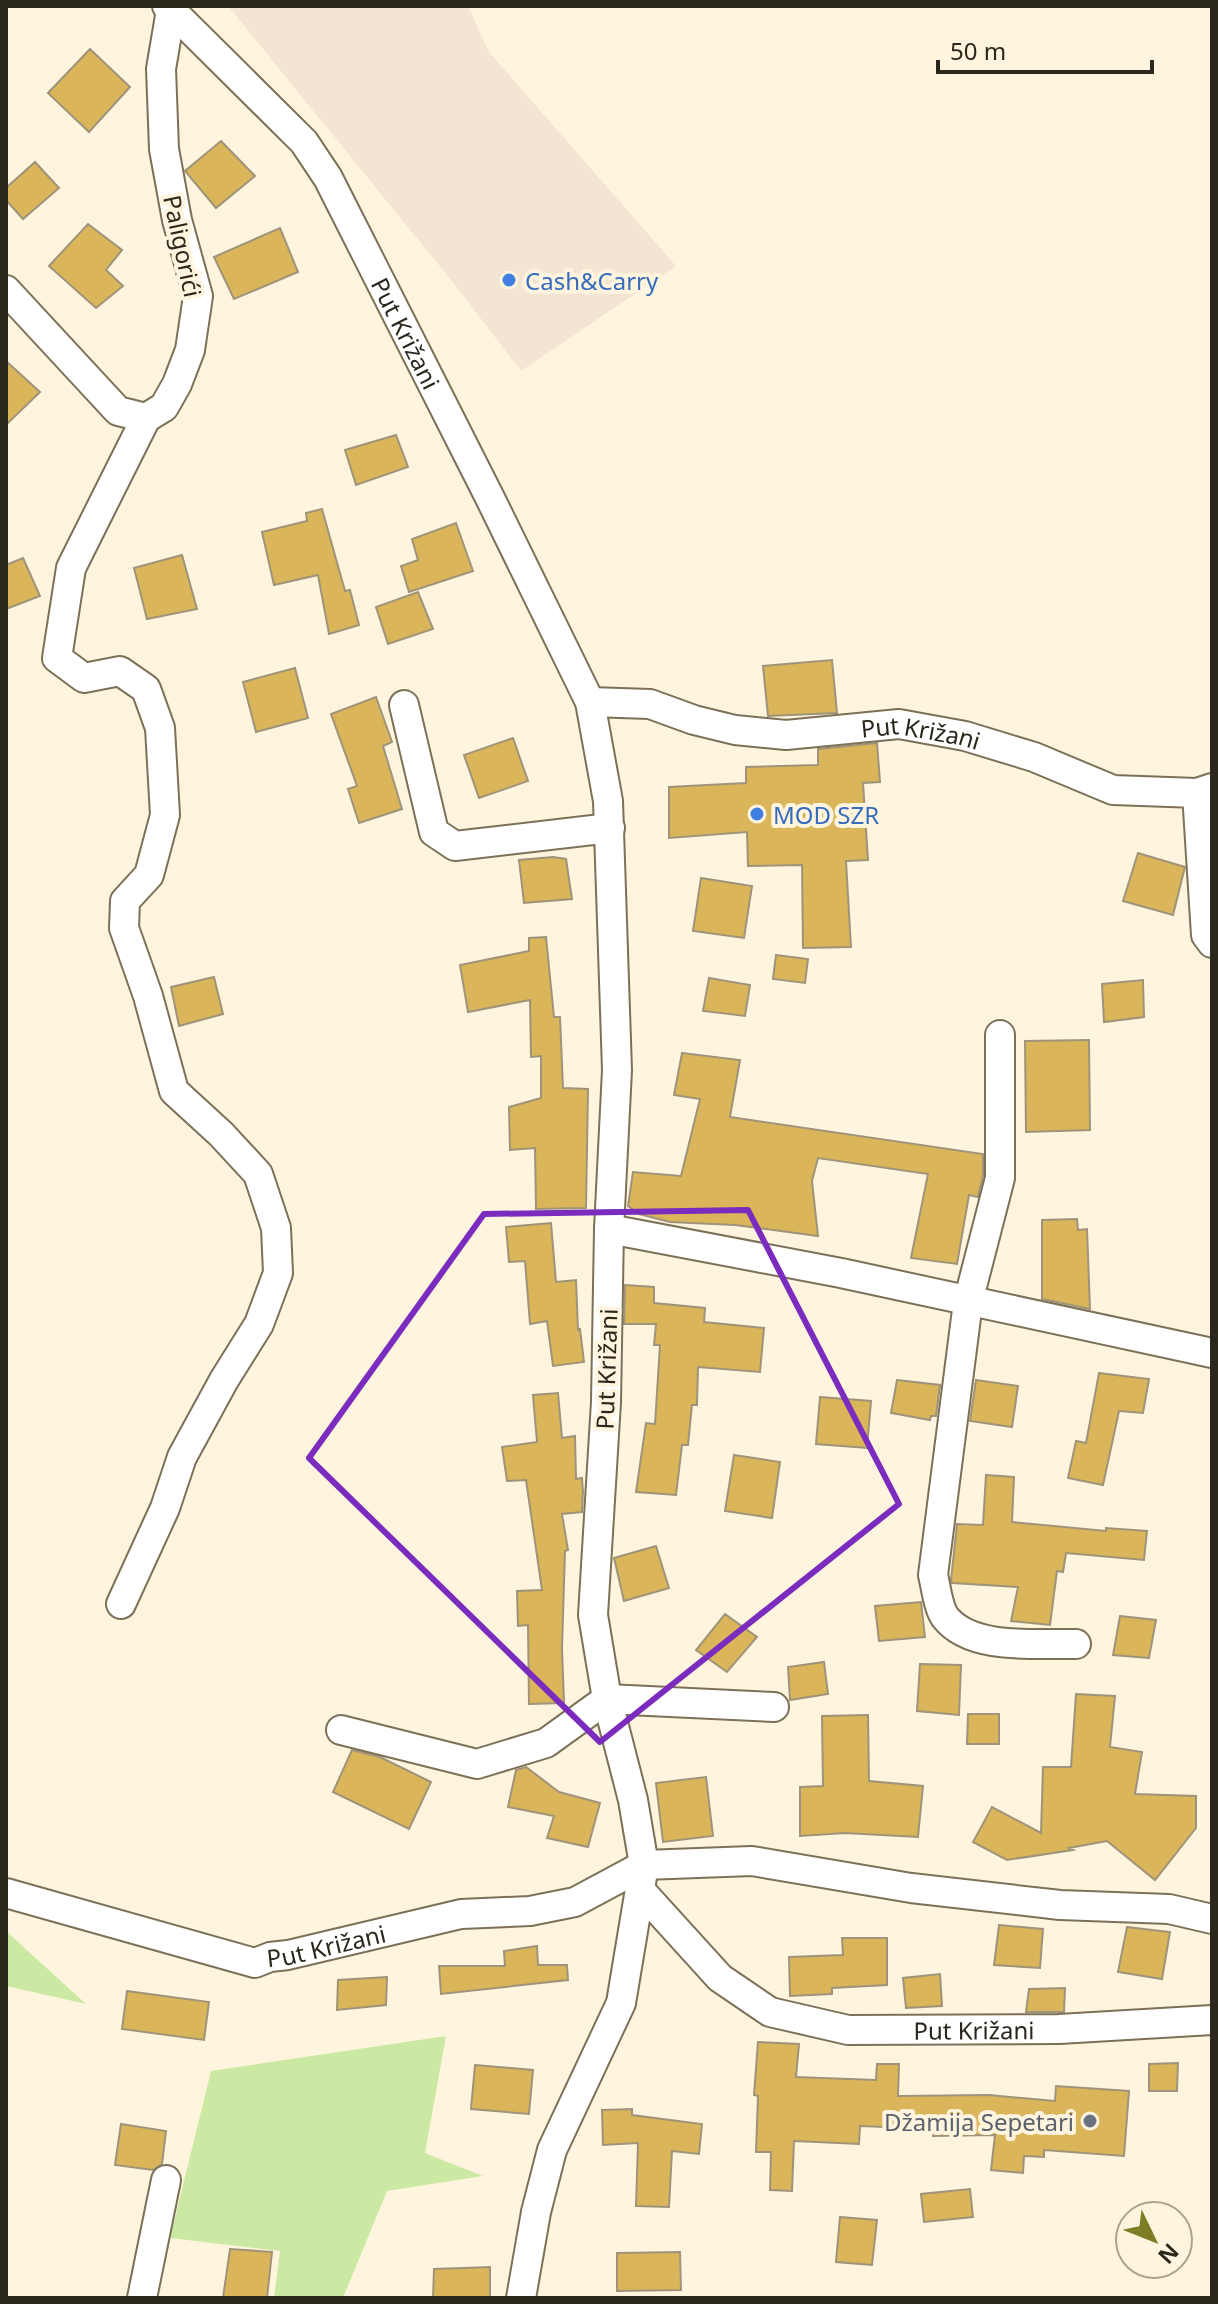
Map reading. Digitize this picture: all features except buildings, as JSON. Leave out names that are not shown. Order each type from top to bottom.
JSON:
[{"type":"street","name":"Paligorići","points":[[121,1604],[165,1508],[182,1457],[259,1324],[278,1273],[276,1228],[258,1174],[221,1134],[174,1091],[148,996],[124,928],[125,901],[149,875],[165,815],[160,728],[146,689],[120,671],[84,678],[57,658],[71,568],[146,418],[164,407],[190,350],[198,296],[177,220],[164,149],[161,69],[169,8]]},
{"type":"street","name":"Put Križani","points":[[169,8],[304,142],[328,178],[590,702],[608,801],[617,1070],[609,1229],[606,1402],[593,1615],[607,1699],[633,1800],[642,1878],[621,2003],[552,2150],[536,2212],[521,2298]]},
{"type":"street","points":[[6,290],[118,411],[146,418]]},
{"type":"street","name":"Put Križani","points":[[590,702],[650,704],[694,720],[735,730],[786,735],[899,724],[965,736],[1034,757],[1113,790],[1205,791],[1206,935],[1212,943]]},
{"type":"street","points":[[404,705],[434,832],[455,846],[610,828]]},
{"type":"street","points":[[1000,1035],[1000,1178],[968,1302],[933,1575],[944,1615],[961,1631],[989,1641],[1076,1644]]},
{"type":"street","points":[[609,1229],[841,1273],[1212,1353]]},
{"type":"street","points":[[341,1730],[477,1764],[546,1743],[607,1699],[774,1707]]},
{"type":"street","name":"Put Križani","points":[[6,1893],[255,1963],[461,1914],[530,1911],[575,1902],[642,1878],[752,1861],[911,1888],[1060,1905],[1169,1909],[1212,1919]]},
{"type":"street","name":"Put Križani","points":[[642,1878],[720,1978],[770,2012],[848,2030],[1059,2029],[1212,2020]]},
{"type":"street","points":[[142,2298],[166,2180]]},
{"type":"highlighted area","points":[[748,1210],[899,1504],[600,1742],[309,1458],[484,1214]]},
{"type":"shaded area","points":[[228,6],[468,6],[489,52],[676,266],[521,371]]},
{"type":"green space","points":[[6,1931],[86,2004],[6,1986]]},
{"type":"green space","points":[[446,2036],[425,2153],[483,2176],[387,2191],[343,2298],[274,2298],[280,2251],[170,2238],[211,2071]]},
{"type":"place","name":"Cash&Carry","points":[[509,280]]},
{"type":"place","name":"MOD SZR","points":[[757,814]]},
{"type":"place","name":"Džamija Sepetari","points":[[1090,2121]]}]
